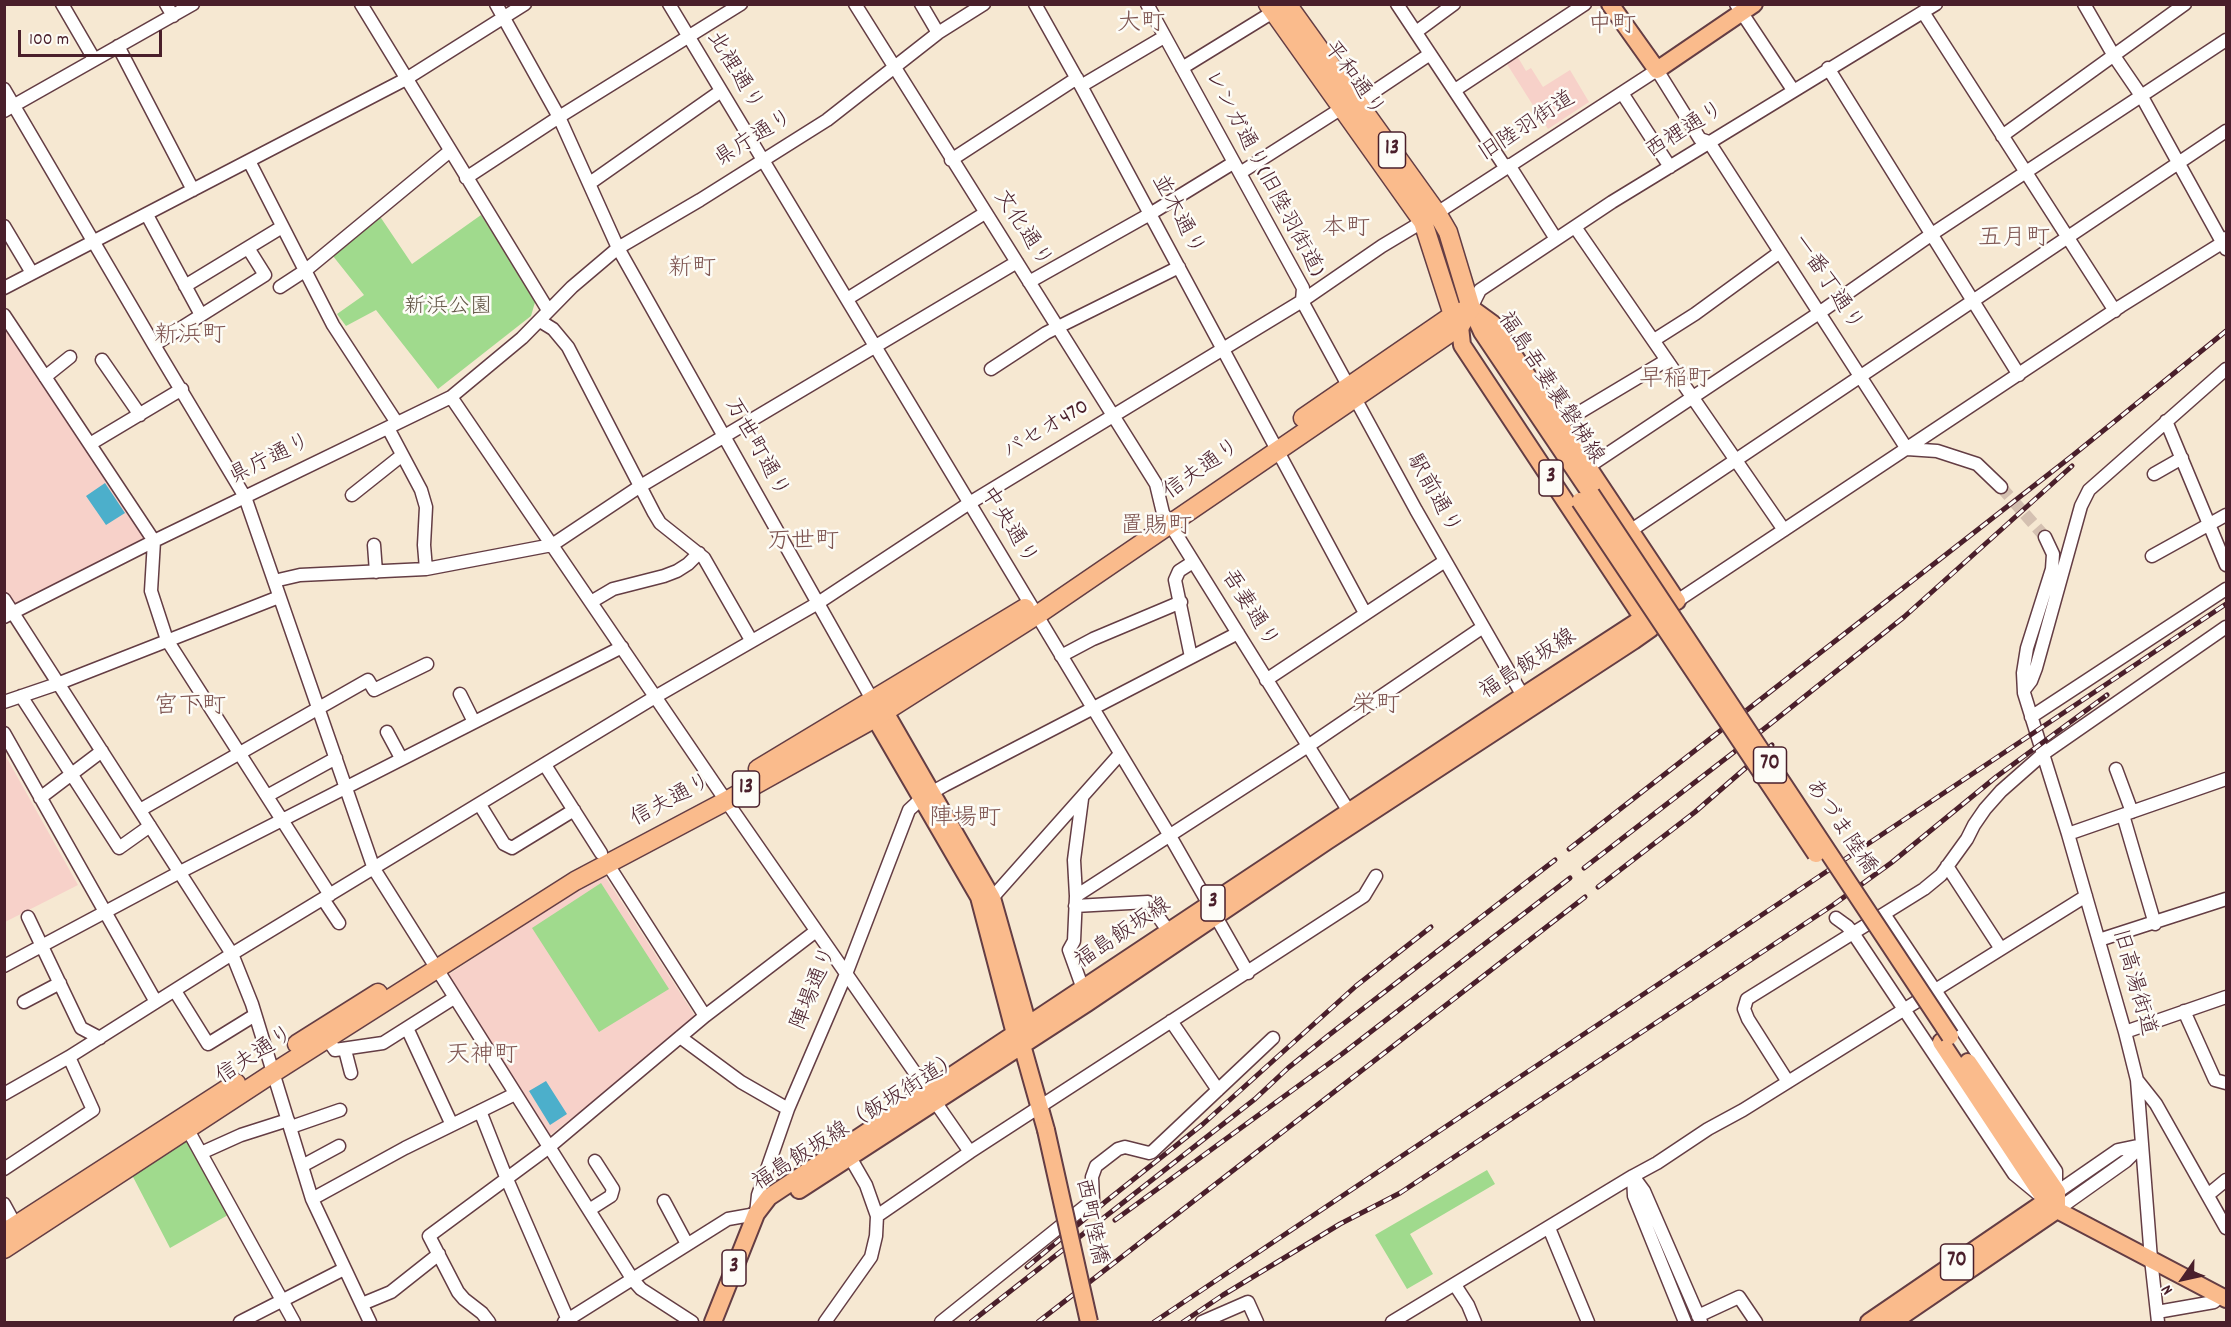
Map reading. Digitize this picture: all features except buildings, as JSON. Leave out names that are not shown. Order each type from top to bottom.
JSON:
[{"type":"highway","name":"平和通り","points":[[1285,8],[1350,105],[1430,217],[1448,232],[1472,308]]},
{"type":"highway","name":"平和通り","points":[[1430,217],[1457,320]]},
{"type":"highway","name":"信夫通り","points":[[10,1229],[604,858],[723,796],[877,710],[1034,610],[1472,308]]},
{"type":"highway","name":"信夫通り","points":[[4,1249],[188,1130],[271,1068],[328,1040],[434,965]]},
{"type":"main road","points":[[1610,4],[1657,70],[1744,7]]},
{"type":"main road","name":"3","points":[[1472,308],[1493,324],[1677,601]]},
{"type":"main road","name":"福島吾妻裏磐梯線","points":[[1472,308],[1482,332],[1585,497]]},
{"type":"main road","name":"3","points":[[1457,320],[1462,345],[1646,624]]},
{"type":"main road","name":"福島吾妻裏磐梯線","points":[[1457,320],[1585,497]]},
{"type":"main road","name":"あづま陸橋","points":[[1585,497],[2053,1201]]},
{"type":"main road","name":"福島飯坂線","points":[[1022,1035],[1646,624],[1677,601]]},
{"type":"main road","points":[[877,710],[992,898],[1022,1035]]},
{"type":"main road","points":[[927,795],[978,897],[1022,1035]]},
{"type":"main road","name":"福島飯坂線","points":[[1022,1035],[1083,989],[1169,932],[1214,910]]},
{"type":"main road","name":"福島飯坂線（飯坂街道）","points":[[713,1323],[756,1214],[783,1200],[846,1152],[1022,1035]]},
{"type":"main road","name":"西町陸橋","points":[[1022,1035],[1089,1323]]},
{"type":"main road","points":[[2053,1201],[2151,1259],[2223,1297]]},
{"type":"main road","name":"70","points":[[1869,1323],[2053,1201]]},
{"type":"main road","name":"70","points":[[1893,1323],[2053,1201]]},
{"type":"street","points":[[62,4],[94,59]]},
{"type":"street","points":[[166,4],[173,16]]},
{"type":"street","points":[[9,108],[193,4]]},
{"type":"street","points":[[361,4],[548,310]]},
{"type":"street","name":"万世町通り","points":[[496,4],[559,117],[618,248],[877,710]]},
{"type":"street","points":[[4,288],[406,79],[525,4]]},
{"type":"street","name":"北裡通り","points":[[669,4],[762,160]]},
{"type":"street","points":[[466,178],[559,117],[741,4]]},
{"type":"street","name":"文化通り","points":[[855,4],[951,160],[1114,415]]},
{"type":"street","points":[[921,4],[938,33]]},
{"type":"street","name":"県庁通り","points":[[8,615],[154,541],[452,397],[540,321],[572,286],[618,248],[827,120],[938,33],[984,4]]},
{"type":"street","name":"並木通り","points":[[1035,4],[1365,613]]},
{"type":"street","name":"レンガ通り(旧陸羽街道)","points":[[1147,4],[1303,288],[1302,301]]},
{"type":"street","points":[[1397,4],[1556,239]]},
{"type":"street","points":[[1416,32],[1454,4]]},
{"type":"street","points":[[1455,90],[1585,4]]},
{"type":"street","name":"西裡通り","points":[[1472,308],[1480,290],[1612,202],[1936,4]]},
{"type":"street","points":[[1677,601],[2115,310],[2225,243],[2142,97],[2114,56],[2084,4]]},
{"type":"street","points":[[2002,136],[2185,4]]},
{"type":"street","points":[[1744,7],[1793,90]]},
{"type":"street","points":[[1182,68],[1285,8]]},
{"type":"street","points":[[1923,12],[2115,310]]},
{"type":"street","points":[[951,160],[1079,82],[1164,37]]},
{"type":"street","points":[[1588,467],[1819,313],[1932,234],[2226,40]]},
{"type":"street","points":[[118,46],[193,190]]},
{"type":"street","points":[[1029,282],[1350,105],[1430,54]]},
{"type":"street","points":[[1828,68],[2019,375]]},
{"type":"street","name":"旧陸羽街道","points":[[1302,301],[1382,246],[1657,70]]},
{"type":"street","name":"一番丁通り","points":[[1657,70],[1700,139],[1709,142],[1907,449]]},
{"type":"street","points":[[4,89],[9,108],[94,241],[245,497],[374,869],[633,1280],[641,1289],[692,1323]]},
{"type":"street","points":[[590,183],[721,91]]},
{"type":"street","points":[[1622,93],[1670,167]]},
{"type":"street","points":[[1630,531],[2226,131]]},
{"type":"street","points":[[280,287],[306,270],[450,152]]},
{"type":"street","name":"中央通り","points":[[762,160],[1170,836],[1248,973]]},
{"type":"street","points":[[249,161],[333,325],[392,426],[401,456],[421,490],[426,507],[423,545],[426,569]]},
{"type":"street","points":[[847,299],[985,213]]},
{"type":"street","points":[[147,215],[201,315]]},
{"type":"street","points":[[4,226],[32,273]]},
{"type":"street","points":[[184,286],[282,227]]},
{"type":"street","points":[[1575,227],[1784,530]]},
{"type":"street","points":[[154,345],[265,275],[248,248]]},
{"type":"street","points":[[1654,340],[1695,314],[1780,252]]},
{"type":"street","points":[[274,581],[300,575],[426,569],[552,545],[639,487],[725,438],[1017,262]]},
{"type":"street","points":[[991,369],[1058,327],[1179,267]]},
{"type":"street","name":"パセオ470","points":[[4,1094],[69,1057],[232,954],[655,697],[818,603],[968,504],[1302,301]]},
{"type":"street","name":"駅前通り","points":[[1302,301],[1445,561],[1526,702]]},
{"type":"street","points":[[4,315],[154,541],[151,591],[167,640],[267,796],[327,897],[339,923]]},
{"type":"street","points":[[540,321],[553,329],[568,347],[639,487],[660,523],[704,558],[751,640]]},
{"type":"street","points":[[45,377],[70,357]]},
{"type":"street","points":[[102,360],[140,415]]},
{"type":"street","points":[[1560,424],[1667,360]]},
{"type":"street","points":[[2024,690],[2031,681],[2036,668],[2081,506],[2088,490],[2226,369]]},
{"type":"street","points":[[90,444],[182,389]]},
{"type":"street","points":[[452,397],[655,697],[970,1152]]},
{"type":"street","name":"吾妻通り","points":[[1114,415],[1156,484],[1166,518],[1352,817]]},
{"type":"street","points":[[2166,421],[2226,565]]},
{"type":"street","points":[[1907,449],[1937,451],[1977,464],[2001,487]]},
{"type":"street","points":[[352,495],[401,456]]},
{"type":"street","points":[[2154,474],[2182,458]]},
{"type":"street","points":[[2152,556],[2226,515]]},
{"type":"street","name":"旧高湯街道","points":[[2045,537],[2053,554],[2052,569],[2027,648],[2024,690],[2099,940],[2137,1080],[2157,1317]]},
{"type":"street","points":[[374,545],[376,572]]},
{"type":"street","points":[[591,602],[613,589],[664,576],[688,564],[699,553]]},
{"type":"street","points":[[1266,680],[1445,561]]},
{"type":"street","points":[[1191,657],[1175,580],[1179,571],[1193,562]]},
{"type":"street","points":[[2031,717],[2226,589]]},
{"type":"street","points":[[4,702],[57,684],[279,597]]},
{"type":"street","points":[[4,599],[8,615],[102,751],[232,954],[255,1015],[312,1199],[370,1323]]},
{"type":"street","points":[[1061,656],[1093,639],[1181,602]]},
{"type":"street","points":[[1075,901],[1483,627]]},
{"type":"street","points":[[1788,1082],[1748,1019],[1745,1003],[1747,999],[1924,889],[1941,875],[1985,809],[2001,791],[2043,754],[2226,627]]},
{"type":"street","points":[[927,795],[1238,633]]},
{"type":"street","points":[[4,966],[180,872],[622,647]]},
{"type":"street","points":[[140,810],[368,680],[374,690],[427,664]]},
{"type":"street","points":[[460,694],[474,723]]},
{"type":"street","points":[[21,696],[119,848],[150,826]]},
{"type":"street","points":[[387,732],[401,758]]},
{"type":"street","points":[[4,734],[156,1002]]},
{"type":"street","points":[[40,798],[102,751]]},
{"type":"street","points":[[992,898],[1120,753]]},
{"type":"street","points":[[267,796],[336,758]]},
{"type":"street","points":[[545,765],[705,1016]]},
{"type":"street","points":[[2116,769],[2155,924]]},
{"type":"street","points":[[2068,834],[2226,779]]},
{"type":"street","name":"陣場通り","points":[[756,1214],[758,1195],[788,1109],[846,974],[906,815],[927,795]]},
{"type":"street","points":[[1082,798],[1074,860],[1074,941],[1069,950],[1083,989]]},
{"type":"street","points":[[480,805],[504,844],[512,848],[574,810]]},
{"type":"street","points":[[1947,866],[2001,949]]},
{"type":"street","points":[[877,1216],[970,1152],[1364,896],[1377,876]]},
{"type":"street","points":[[1392,1323],[1657,1163],[1708,1129],[1788,1082],[2086,896]]},
{"type":"street","points":[[2099,940],[2155,924],[2226,899]]},
{"type":"street","points":[[1075,901],[1148,902],[1169,932]]},
{"type":"street","points":[[1884,914],[2055,1171],[2053,1201]]},
{"type":"street","points":[[28,917],[81,1028],[100,1038]]},
{"type":"street","points":[[1836,918],[1853,933],[2014,1174],[2053,1201]]},
{"type":"street","points":[[489,1323],[482,1312],[464,1299],[429,1236],[548,1148],[705,1016],[816,931]]},
{"type":"street","points":[[24,1002],[60,983]]},
{"type":"street","points":[[175,991],[208,1044],[255,1015]]},
{"type":"street","points":[[2125,1032],[2226,997]]},
{"type":"street","points":[[328,1040],[335,1050],[383,1043],[454,998]]},
{"type":"street","points":[[2184,1011],[2215,1080],[2226,1083]]},
{"type":"street","points":[[1171,1021],[1218,1090]]},
{"type":"street","points":[[407,1028],[452,1125]]},
{"type":"street","points":[[680,1037],[741,1083],[788,1109]]},
{"type":"street","points":[[941,1323],[1093,1200],[1092,1177],[1096,1166],[1118,1149],[1125,1147],[1152,1152],[1273,1038]]},
{"type":"street","points":[[345,1050],[351,1073]]},
{"type":"street","points":[[4,1168],[93,1110],[69,1057]]},
{"type":"street","points":[[2137,1080],[2156,1104],[2209,1194],[2226,1228]]},
{"type":"street","points":[[312,1199],[515,1094]]},
{"type":"street","points":[[201,1153],[241,1135],[340,1110]]},
{"type":"street","points":[[480,1112],[566,1321],[728,1220],[756,1214]]},
{"type":"street","points":[[188,1130],[294,1323]]},
{"type":"street","points":[[2053,1201],[2126,1161],[2142,1145]]},
{"type":"street","points":[[2053,1201],[2118,1150],[2142,1145]]},
{"type":"street","points":[[302,1166],[339,1146]]},
{"type":"street","points":[[825,1323],[871,1257],[876,1236],[877,1216],[866,1185],[846,1152]]},
{"type":"street","points":[[589,1210],[611,1196],[613,1189],[595,1161]]},
{"type":"street","points":[[1632,1176],[1644,1191],[1700,1319],[1739,1298],[1756,1323]]},
{"type":"street","points":[[1632,1176],[1634,1196],[1685,1322]]},
{"type":"street","points":[[2209,1194],[2226,1180]]},
{"type":"street","points":[[664,1201],[687,1244]]},
{"type":"street","points":[[4,1204],[10,1229]]},
{"type":"street","points":[[1549,1228],[1588,1323]]},
{"type":"street","points":[[362,1304],[392,1292],[438,1254]]},
{"type":"street","points":[[240,1323],[344,1269]]},
{"type":"street","points":[[1455,1285],[1468,1305],[1475,1323]]},
{"type":"street","points":[[2157,1317],[2214,1302],[2223,1297]]},
{"type":"street","points":[[1202,1323],[1248,1302],[1257,1323]]},
{"type":"shaded area","points":[[1516,54],[1526,71],[1531,68],[1543,87],[1570,70],[1589,102],[1548,129],[1505,61]]},
{"type":"shaded area","points":[[5,315],[154,541],[12,613],[5,599]]},
{"type":"shaded area","points":[[4,753],[78,885],[5,922],[4,922]]},
{"type":"shaded area","points":[[603,873],[697,1019],[549,1136],[448,975]]},
{"type":"green space","name":"新浜公園","points":[[377,212],[412,264],[481,215],[536,299],[531,316],[438,389],[376,310],[346,326],[337,314],[364,295],[329,251]]},
{"type":"green space","points":[[601,883],[669,989],[599,1032],[532,928]]},
{"type":"green space","points":[[188,1139],[228,1215],[170,1248],[132,1175]]},
{"type":"green space","points":[[1487,1170],[1495,1184],[1410,1234],[1433,1274],[1407,1289],[1375,1235]]},
{"type":"water","points":[[105,483],[125,513],[106,525],[86,496]]},
{"type":"water","points":[[546,1081],[567,1114],[550,1125],[529,1091]]},
{"type":"tunnel","points":[[2001,487],[2045,537]]},
{"type":"railway","points":[[1569,849],[2072,456],[2226,331]]},
{"type":"railway","points":[[1584,868],[1904,617],[2072,466]]},
{"type":"railway","points":[[1154,1322],[2226,604]]},
{"type":"railway","points":[[1183,1322],[1340,1224],[1400,1193],[1833,905],[1891,863],[1996,777],[2107,695]]},
{"type":"railway","points":[[1598,887],[1695,812],[1772,745]]},
{"type":"railway","points":[[971,1322],[1255,1099],[1288,1068],[1329,1035],[1555,860]]},
{"type":"railway","points":[[1115,1220],[1342,1054],[1570,878]]},
{"type":"railway","points":[[1038,1322],[1585,897]]},
{"type":"railway","points":[[1027,1267],[1203,1124],[1356,986],[1431,927]]},
{"type":"district","name":"大町","points":[[1141,26]]},
{"type":"district","name":"中町","points":[[1612,28]]},
{"type":"district","name":"本町","points":[[1346,231]]},
{"type":"district","name":"五月町","points":[[2014,241]]},
{"type":"district","name":"新町","points":[[692,271]]},
{"type":"district","name":"新浜町","points":[[190,338]]},
{"type":"district","name":"早稲町","points":[[1675,382]]},
{"type":"district","name":"置賜町","points":[[1156,529]]},
{"type":"district","name":"万世町","points":[[803,544]]},
{"type":"district","name":"栄町","points":[[1376,708]]},
{"type":"district","name":"宮下町","points":[[190,709]]},
{"type":"district","name":"陣場町","points":[[965,821]]},
{"type":"district","name":"天神町","points":[[482,1058]]}]
